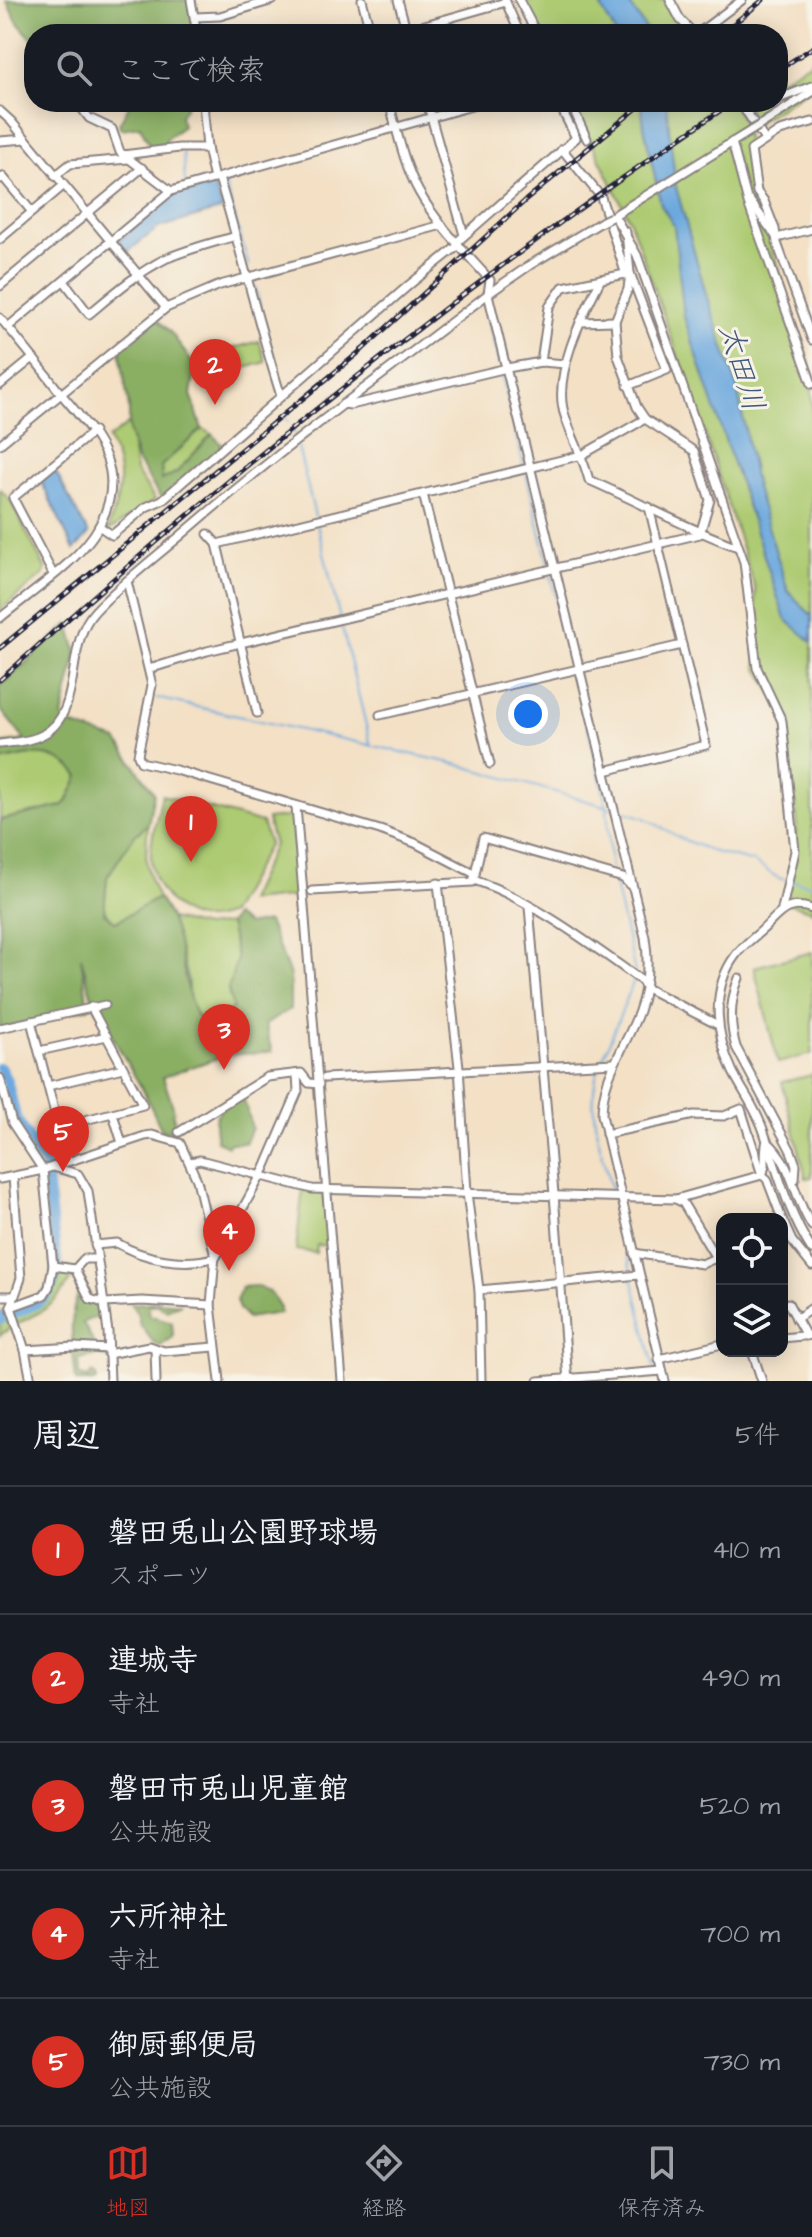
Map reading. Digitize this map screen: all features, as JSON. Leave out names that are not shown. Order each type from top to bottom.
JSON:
[{"type":"street","points":[[191,0],[196,24]]},
{"type":"street","points":[[195,17],[220,16],[273,0]]},
{"type":"street","points":[[362,0],[368,24]]},
{"type":"street","points":[[398,0],[405,24]]},
{"type":"street","points":[[519,0],[531,24]]},
{"type":"street","points":[[670,0],[685,24]]},
{"type":"street","points":[[710,24],[742,0]]},
{"type":"street","points":[[432,24],[505,1],[515,24]]},
{"type":"street","points":[[788,95],[812,86]]},
{"type":"street","points":[[788,107],[812,92]]},
{"type":"street","points":[[0,111],[166,308]]},
{"type":"street","points":[[84,112],[89,118],[112,129],[116,145],[126,157],[171,191]]},
{"type":"street","points":[[204,112],[207,148],[249,278],[261,332],[281,396]]},
{"type":"street","points":[[392,112],[414,183],[442,225],[490,280],[507,282]]},
{"type":"street","points":[[430,112],[464,235]]},
{"type":"street","points":[[8,327],[171,191],[452,112]]},
{"type":"street","points":[[99,526],[112,535],[146,507],[162,500],[576,138],[563,112]]},
{"type":"street","points":[[575,112],[587,139]]},
{"type":"street","points":[[746,112],[765,140]]},
{"type":"street","points":[[0,744],[39,737],[55,725],[66,706],[84,624],[127,581],[240,484],[530,265],[780,112]]},
{"type":"street","points":[[812,122],[780,131],[751,150],[757,192],[764,201],[812,340]]},
{"type":"street","points":[[0,141],[26,139]]},
{"type":"street","points":[[731,143],[746,196],[812,384]]},
{"type":"street","points":[[55,176],[70,164],[179,148],[207,148]]},
{"type":"street","points":[[562,149],[601,197],[667,370],[628,386]]},
{"type":"street","points":[[0,286],[142,168]]},
{"type":"street","points":[[0,179],[3,177],[32,212]]},
{"type":"street","points":[[0,239],[63,186]]},
{"type":"street","points":[[746,196],[777,238]]},
{"type":"street","points":[[609,218],[626,232],[637,255],[744,562],[757,668],[778,709],[784,735],[795,851],[782,909],[734,957],[721,993],[718,1025],[724,1052],[754,1109],[783,1194],[812,1250]]},
{"type":"street","points":[[0,444],[166,308],[204,290],[442,225]]},
{"type":"street","points":[[777,238],[812,229]]},
{"type":"street","points":[[626,232],[628,289],[615,321],[618,356],[628,386],[645,419],[694,451],[710,500],[700,534]]},
{"type":"street","points":[[64,281],[89,314],[138,275],[188,249],[236,236]]},
{"type":"street","points":[[541,362],[549,307],[563,287],[628,274]]},
{"type":"street","points":[[601,279],[580,322],[561,391],[564,414],[589,480],[700,534],[738,547]]},
{"type":"street","points":[[490,280],[488,294],[647,951],[646,988],[638,1013],[607,1078],[602,1101],[619,1195],[665,1381]]},
{"type":"street","points":[[0,318],[94,431],[111,472],[110,495],[99,526],[87,542],[0,618]]},
{"type":"street","points":[[580,322],[615,321]]},
{"type":"street","points":[[0,385],[33,358]]},
{"type":"street","points":[[343,404],[351,405],[507,368],[541,362],[566,364]]},
{"type":"street","points":[[217,544],[582,455],[645,419]]},
{"type":"street","points":[[53,574],[13,498],[94,431]]},
{"type":"street","points":[[423,494],[490,764]]},
{"type":"street","points":[[605,771],[706,745],[649,507]]},
{"type":"street","points":[[208,534],[217,544],[257,713]]},
{"type":"street","points":[[149,669],[207,651],[700,534]]},
{"type":"street","points":[[127,581],[149,669],[152,694],[138,755],[141,762],[403,839],[529,907],[590,944],[642,981],[646,988],[718,1025]]},
{"type":"street","points":[[380,715],[682,645]]},
{"type":"street","points":[[296,806],[322,1081],[342,1381]]},
{"type":"street","points":[[312,891],[473,882],[483,838],[623,878],[633,888]]},
{"type":"street","points":[[438,883],[479,1290],[481,1381]]},
{"type":"street","points":[[782,909],[804,906],[812,909]]},
{"type":"street","points":[[529,907],[568,1380]]},
{"type":"street","points":[[739,978],[734,991],[732,1031],[736,1047],[791,1151],[796,1165],[794,1181]]},
{"type":"street","points":[[0,1028],[105,1005]]},
{"type":"street","points":[[58,1127],[143,1105],[91,1007]]},
{"type":"street","points":[[31,1021],[67,1160]]},
{"type":"street","points":[[39,1051],[107,1036]]},
{"type":"street","points":[[179,1132],[267,1077],[301,1073],[309,1083],[614,1063]]},
{"type":"street","points":[[48,1086],[123,1068]]},
{"type":"street","points":[[95,1245],[117,1243],[143,1255],[196,1262],[216,1257],[265,1168],[298,1091],[297,1074]]},
{"type":"street","points":[[0,1078],[12,1123]]},
{"type":"street","points":[[606,1134],[694,1115],[724,1116],[741,1109],[762,1175],[767,1179],[779,1213]]},
{"type":"street","points":[[0,1110],[43,1170],[53,1266],[49,1287],[44,1295],[12,1309]]},
{"type":"street","points":[[113,1114],[122,1143]]},
{"type":"street","points":[[0,1179],[43,1170],[152,1135],[180,1143],[205,1206],[216,1257],[211,1305],[220,1381]]},
{"type":"street","points":[[767,1141],[775,1148],[794,1181],[812,1226]]},
{"type":"street","points":[[190,1162],[200,1160],[293,1186],[327,1189],[676,1199],[762,1175],[766,1168],[763,1151],[767,1141]]},
{"type":"street","points":[[53,1167],[78,1174],[85,1183],[104,1303],[110,1381]]},
{"type":"street","points":[[13,1177],[21,1278],[12,1309],[31,1381]]},
{"type":"street","points":[[676,1199],[683,1203],[716,1252]]},
{"type":"street","points":[[788,1232],[812,1266]]},
{"type":"street","points":[[634,1253],[702,1264],[716,1257]]},
{"type":"street","points":[[75,1269],[84,1259],[97,1259]]},
{"type":"street","points":[[53,1266],[75,1269]]},
{"type":"street","points":[[75,1269],[90,1299],[104,1303],[142,1301],[211,1305]]},
{"type":"street","points":[[479,1290],[639,1275]]},
{"type":"street","points":[[0,1296],[14,1296]]},
{"type":"street","points":[[788,1303],[809,1336]]},
{"type":"street","points":[[796,1319],[812,1308]]},
{"type":"street","points":[[788,1338],[809,1336]]},
{"type":"street","points":[[659,1359],[716,1345]]},
{"type":"street","points":[[25,1350],[75,1347],[108,1352],[149,1346],[164,1351],[215,1347]]},
{"type":"street","points":[[155,1348],[156,1381]]},
{"type":"street","points":[[754,1357],[762,1381]]},
{"type":"street","points":[[538,1381],[662,1371]]},
{"type":"green space","points":[[6,0],[189,0],[195,17],[194,24],[24,24],[24,30]]},
{"type":"green space","points":[[523,0],[667,0],[682,24],[534,24]]},
{"type":"green space","points":[[812,60],[812,87],[788,102],[788,75]]},
{"type":"green space","points":[[126,112],[182,112],[180,116],[183,126],[167,138],[165,144],[150,146],[140,126],[121,129],[119,124]]},
{"type":"green space","points":[[577,112],[737,112],[744,124],[753,189],[812,373],[812,911],[784,902],[793,861],[797,819],[783,710],[757,668],[755,588],[701,421],[630,221]]},
{"type":"green space","points":[[749,112],[773,112],[756,123]]},
{"type":"green space","points":[[154,316],[172,334],[196,368],[191,394],[202,429],[161,466],[162,480],[177,472],[212,434],[224,447],[162,500],[137,460],[129,432],[129,408],[119,345]]},
{"type":"green space","points":[[259,341],[266,362],[231,372],[203,372],[195,359]]},
{"type":"green space","points":[[129,423],[136,471],[155,500],[108,529],[116,505],[119,473],[108,439]]},
{"type":"green space","points":[[202,429],[212,434],[177,472],[162,481],[161,466]]},
{"type":"green space","points":[[0,489],[10,500],[45,568],[44,574],[0,610]]},
{"type":"green space","points":[[69,624],[77,652],[62,717],[74,726],[117,740],[154,793],[148,824],[134,836],[107,877],[104,913],[116,922],[158,898],[173,925],[191,1003],[197,1017],[211,1023],[233,1008],[228,989],[237,959],[229,924],[234,916],[247,925],[268,922],[290,975],[290,1009],[265,1025],[272,1052],[226,1055],[163,1077],[173,1107],[175,1131],[162,1131],[93,1002],[81,957],[88,1008],[0,1029],[1,820],[62,806],[79,776],[61,760],[42,755],[0,761],[0,744],[25,740],[0,709],[0,686]]},
{"type":"green space","points":[[39,753],[67,762],[79,776],[67,802],[62,806],[0,820],[0,761]]},
{"type":"green space","points":[[162,795],[262,823],[269,844],[230,914],[211,919],[194,917],[175,906],[161,890],[152,869],[151,850]]},
{"type":"green space","points":[[292,816],[298,896],[248,901],[274,845],[267,819]]},
{"type":"green space","points":[[148,824],[147,862],[158,898],[115,922],[104,910],[107,877],[134,836]]},
{"type":"green space","points":[[171,919],[204,927],[229,924],[237,959],[228,989],[233,1008],[211,1023],[197,1017],[188,998],[188,981]]},
{"type":"green space","points":[[812,952],[812,1054],[778,1063],[754,967]]},
{"type":"green space","points":[[812,1075],[812,1177],[806,1178],[782,1082]]},
{"type":"green space","points":[[231,1100],[244,1100],[252,1128],[245,1143],[230,1143],[228,1146],[217,1141],[215,1122]]},
{"type":"green space","points":[[303,1187],[323,1190],[332,1246],[317,1245],[316,1253],[296,1250]]},
{"type":"green space","points":[[53,1266],[69,1267],[77,1274],[55,1301],[0,1336],[0,1313],[44,1295]]},
{"type":"green space","points":[[82,1286],[90,1299],[104,1303],[103,1316],[83,1323],[94,1344],[86,1347],[106,1349],[106,1358],[98,1355],[78,1359],[79,1376],[89,1378],[92,1373],[97,1381],[76,1381],[72,1320]]},
{"type":"green space","points":[[257,1286],[269,1291],[280,1307],[280,1313],[247,1318],[239,1309],[236,1300],[242,1287]]},
{"type":"green space","points":[[158,1302],[181,1304],[166,1310],[156,1304],[148,1306],[149,1315],[172,1322],[173,1337],[160,1346],[154,1343],[139,1323],[139,1316],[131,1304]]},
{"type":"water","points":[[597,0],[627,0],[643,24],[610,24]]},
{"type":"water","points":[[642,112],[667,112],[676,187],[708,301],[737,386],[756,488],[788,591],[812,616],[812,642],[785,619],[684,317],[674,226],[661,205]]},
{"type":"water","points":[[213,184],[223,209],[158,228],[126,253],[119,240],[174,194]]},
{"type":"water","points":[[54,469],[89,534],[74,550],[41,481]]},
{"type":"waterway","points":[[183,152],[185,184]]},
{"type":"waterway","points":[[224,180],[249,266]]},
{"type":"waterway","points":[[255,286],[280,382]]},
{"type":"waterway","points":[[486,312],[499,365]]},
{"type":"waterway","points":[[501,373],[524,467]]},
{"type":"waterway","points":[[285,417],[288,421]]},
{"type":"waterway","points":[[293,431],[296,436]]},
{"type":"waterway","points":[[298,447],[315,516]]},
{"type":"waterway","points":[[526,473],[549,568]]},
{"type":"waterway","points":[[317,524],[340,619]]},
{"type":"waterway","points":[[550,573],[573,669]]},
{"type":"waterway","points":[[341,623],[371,746]]},
{"type":"waterway","points":[[575,674],[607,807],[611,871]]},
{"type":"waterway","points":[[156,698],[456,764],[612,808]]},
{"type":"waterway","points":[[618,809],[645,818],[682,839],[714,852],[754,862],[778,878],[812,885]]},
{"type":"waterway","points":[[613,877],[635,972]]},
{"type":"waterway","points":[[602,1061],[635,978]]},
{"type":"waterway","points":[[599,1067],[593,1099],[594,1115],[612,1193]]},
{"type":"waterway","points":[[0,1068],[7,1081],[16,1119],[45,1165],[57,1266],[55,1279],[46,1296],[30,1307],[0,1319]]},
{"type":"waterway","points":[[614,1200],[631,1271]]},
{"type":"waterway","points":[[632,1277],[654,1368]]},
{"type":"railway","points":[[733,24],[763,0]]},
{"type":"railway","points":[[788,64],[812,48]]},
{"type":"railway","points":[[0,648],[363,349],[526,200],[632,112]]},
{"type":"railway","points":[[0,680],[176,526],[356,378],[542,236],[718,112]]},
{"type":"place","name":"連城寺","points":[[215,405]]},
{"type":"place","name":"磐田兎山公園野球場","points":[[191,862]]},
{"type":"place","name":"磐田市兎山児童館","points":[[224,1070]]},
{"type":"place","name":"御厨郵便局","points":[[63,1172]]},
{"type":"place","name":"六所神社","points":[[229,1271]]},
{"type":"water label","name":"太田川","points":[[742,367]]}]
